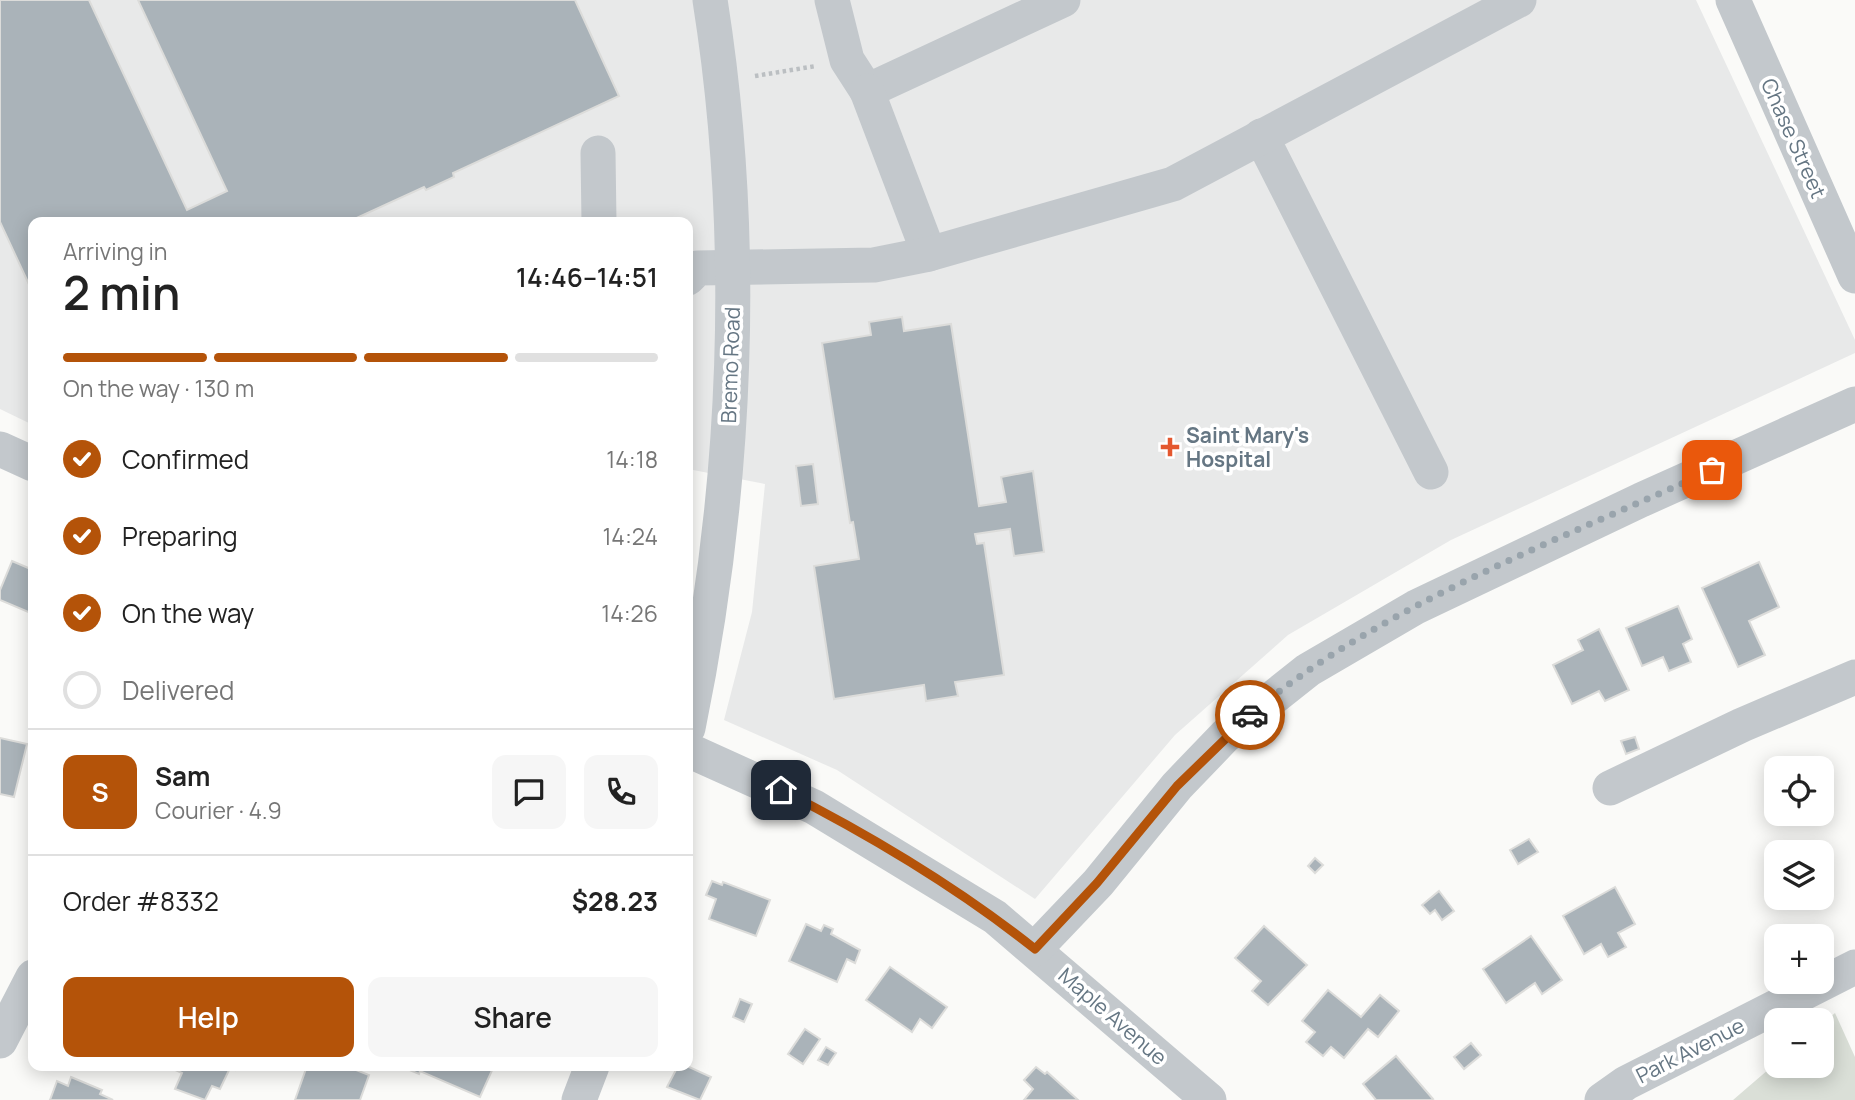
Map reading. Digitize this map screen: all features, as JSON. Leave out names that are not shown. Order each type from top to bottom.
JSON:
[{"type":"street","name":"Bremo Road","points":[[693,703],[707,633],[722,506],[730,385],[701,268],[728,169],[710,0]]},
{"type":"street","points":[[832,0],[847,60],[867,91],[929,254]]},
{"type":"street","points":[[867,91],[1063,0]]},
{"type":"street","points":[[701,268],[874,265],[929,254],[1173,184],[1519,0]]},
{"type":"street","name":"Chase Street","points":[[1733,0],[1855,276]]},
{"type":"street","points":[[1261,136],[1431,472]]},
{"type":"street","points":[[598,153],[599,217]]},
{"type":"street","points":[[1035,949],[1097,883],[1177,786],[1225,736],[1308,670],[1416,607],[1641,500],[1855,404]]},
{"type":"street","points":[[0,449],[28,462]]},
{"type":"street","points":[[1610,788],[1742,724],[1855,677]]},
{"type":"street","name":"Maple Avenue","points":[[693,752],[814,807],[995,917],[1209,1100]]},
{"type":"street","name":"Park Avenue","points":[[1602,1100],[1626,1083],[1855,967]]},
{"type":"street","points":[[0,1041],[28,987]]},
{"type":"street","points":[[579,1100],[590,1071]]},
{"type":"path","points":[[755,76],[826,65]]},
{"type":"shaded area","name":"Saint Mary's Hospital","points":[[0,0],[1696,0],[1855,340],[1855,353],[1451,540],[1288,635],[1175,735],[1035,899],[837,770],[724,720],[752,612],[765,484],[693,470],[693,217],[28,217],[28,423],[0,409]]},
{"type":"shaded area","points":[[1834,1014],[1855,1057],[1855,1100],[1733,1100],[1764,1073],[1764,1078],[1834,1078]]},
{"type":"building","points":[[0,0],[89,0],[187,210],[227,191],[138,0],[575,0],[619,96],[453,173],[454,177],[426,190],[424,187],[359,217],[28,217],[28,282],[0,222]]},
{"type":"building","points":[[902,317],[904,331],[951,324],[979,506],[1006,502],[1001,477],[1033,471],[1044,552],[1014,556],[1010,529],[975,534],[977,544],[984,543],[1004,675],[955,682],[958,696],[926,701],[924,685],[834,699],[814,566],[859,559],[853,522],[850,523],[822,343],[871,335],[869,322]]},
{"type":"building","points":[[813,464],[818,504],[801,506],[796,466]]},
{"type":"building","points":[[12,561],[28,568],[28,612],[0,600],[0,590]]},
{"type":"building","points":[[1759,562],[1779,607],[1749,621],[1765,655],[1738,667],[1702,588]]},
{"type":"building","points":[[1678,606],[1692,639],[1683,644],[1691,662],[1669,671],[1663,657],[1642,666],[1626,628]]},
{"type":"building","points":[[1599,629],[1629,690],[1605,701],[1599,691],[1572,704],[1553,665],[1583,650],[1578,640]]},
{"type":"building","points":[[1635,737],[1639,749],[1626,754],[1621,741]]},
{"type":"building","points":[[0,738],[27,744],[14,797],[0,794]]},
{"type":"building","points":[[1529,839],[1538,852],[1518,864],[1510,850]]},
{"type":"building","points":[[1315,858],[1323,865],[1315,873],[1308,866]]},
{"type":"building","points":[[712,881],[722,885],[723,882],[770,900],[756,936],[709,919],[716,899],[706,895]]},
{"type":"building","points":[[1615,887],[1635,924],[1618,933],[1626,947],[1608,957],[1601,944],[1584,954],[1563,916]]},
{"type":"building","points":[[1439,891],[1454,911],[1442,920],[1435,910],[1430,914],[1422,905]]},
{"type":"building","points":[[806,924],[821,931],[824,925],[833,929],[831,934],[860,950],[855,963],[847,959],[837,982],[789,961]]},
{"type":"building","points":[[1264,926],[1307,965],[1268,1005],[1252,991],[1261,981],[1235,958]]},
{"type":"building","points":[[1531,936],[1562,980],[1542,994],[1535,983],[1506,1003],[1483,969]]},
{"type":"building","points":[[890,967],[947,1007],[932,1028],[920,1019],[912,1032],[866,1000]]},
{"type":"building","points":[[1328,990],[1361,1017],[1380,995],[1399,1011],[1378,1037],[1368,1029],[1344,1058],[1331,1047],[1323,1056],[1306,1042],[1315,1032],[1302,1021]]},
{"type":"building","points":[[740,999],[752,1004],[744,1022],[733,1017]]},
{"type":"building","points":[[805,1029],[820,1039],[803,1064],[788,1054]]},
{"type":"building","points":[[1471,1043],[1481,1055],[1464,1069],[1454,1057]]},
{"type":"building","points":[[826,1047],[836,1053],[828,1065],[818,1060]]},
{"type":"building","points":[[1396,1056],[1433,1099],[1376,1100],[1363,1084]]},
{"type":"building","points":[[1036,1067],[1045,1074],[1047,1072],[1078,1100],[1024,1100],[1033,1089],[1024,1080]]},
{"type":"building","points":[[693,1069],[711,1077],[700,1100],[667,1087],[675,1071],[693,1071]]},
{"type":"building","points":[[178,1071],[229,1071],[220,1089],[212,1086],[205,1100],[175,1089],[182,1073]]},
{"type":"building","points":[[305,1071],[359,1071],[369,1075],[360,1100],[295,1100]]},
{"type":"building","points":[[420,1071],[492,1071],[480,1097]]},
{"type":"building","points":[[71,1077],[102,1090],[100,1094],[113,1100],[50,1100],[57,1081],[68,1086]]},
{"type":"way so far","points":[[1250,715],[1308,670],[1416,607],[1641,500],[1712,470]]},
{"type":"place","name":"Saint Mary's Hospital","points":[[1170,447]]},
{"type":"route","points":[[781,790],[907,860],[995,917],[1035,949],[1097,883],[1177,786],[1225,736],[1250,715]]}]
